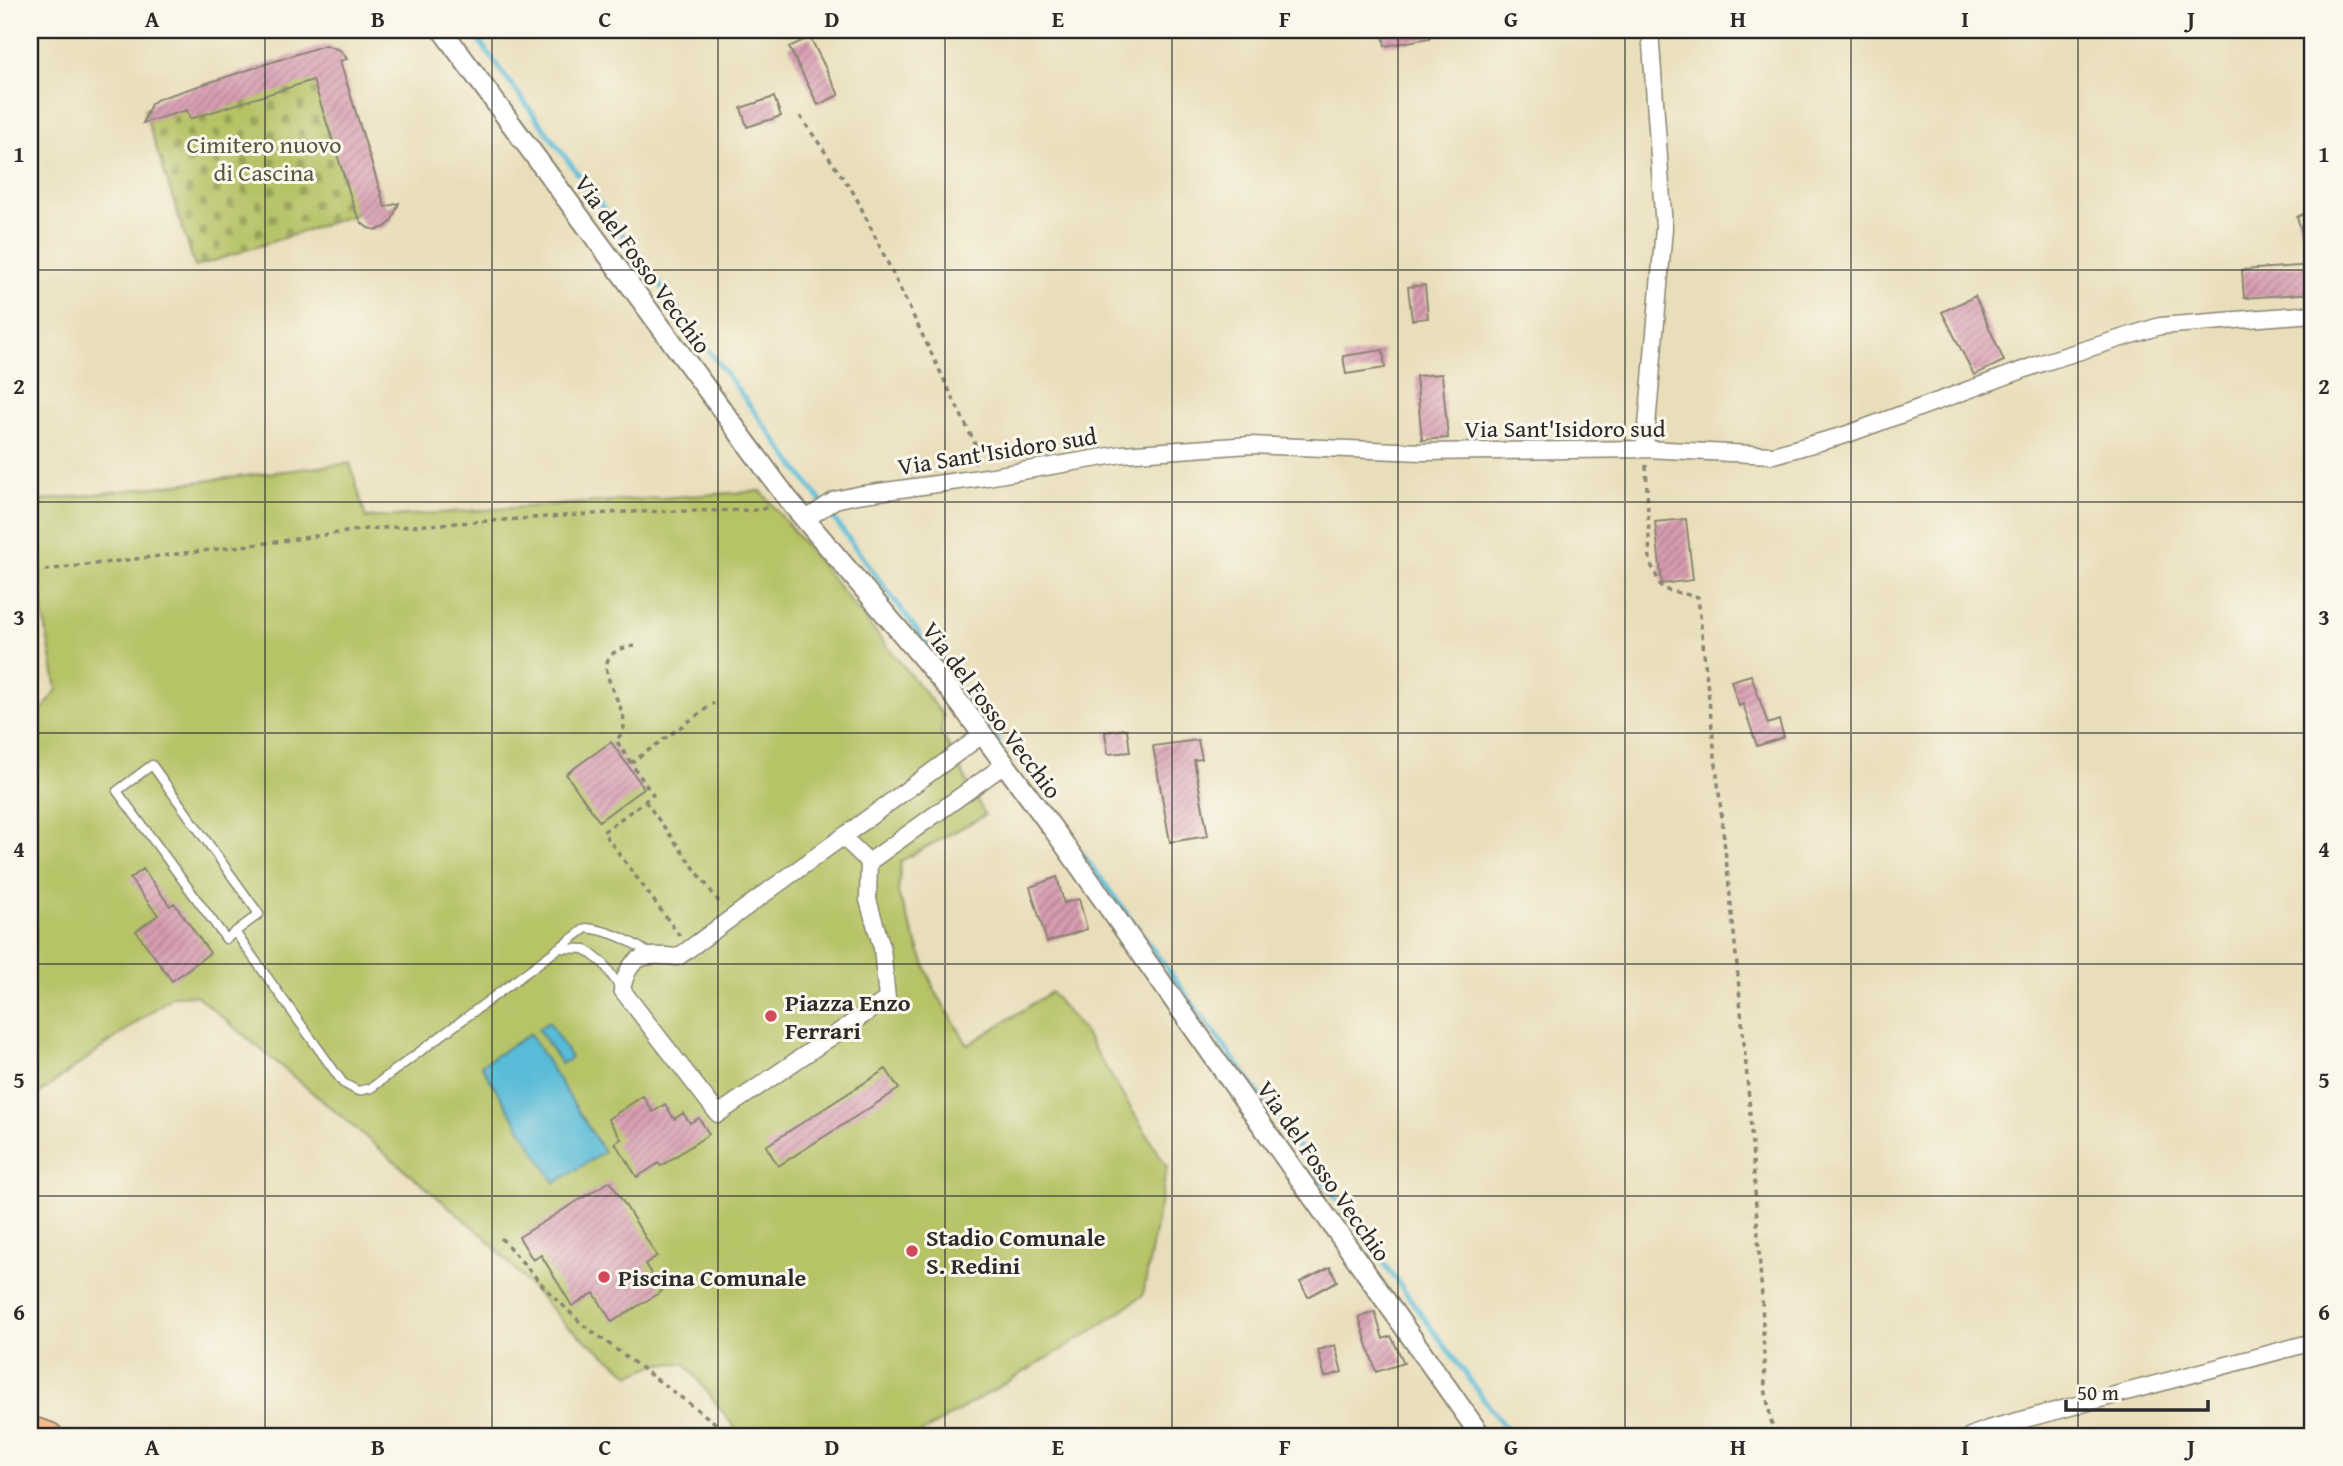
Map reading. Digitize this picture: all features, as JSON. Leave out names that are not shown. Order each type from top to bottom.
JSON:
[{"type":"highway","points":[[30,1430],[49,1436]]},
{"type":"street","name":"Via del Fosso Vecchio","points":[[442,30],[787,498],[812,515],[949,689],[1067,848],[1481,1436]]},
{"type":"street","points":[[1645,449],[1664,228],[1650,30]]},
{"type":"street","name":"Via Sant'Isidoro sud","points":[[812,515],[835,500],[1122,454],[1251,445],[1422,452],[1645,449],[1773,454],[1845,435],[2042,363],[2160,326],[2313,314]]},
{"type":"street","points":[[844,838],[869,862],[868,900],[882,948],[887,999],[719,1114],[622,990],[625,976],[635,960],[650,954],[678,957],[982,735]]},
{"type":"street","points":[[869,862],[1004,765]]},
{"type":"street","points":[[1970,1436],[2313,1342]]},
{"type":"lane","points":[[152,765],[258,914],[235,932],[226,939],[117,791],[152,765]]},
{"type":"lane","points":[[235,932],[343,1083],[358,1091],[371,1088],[586,928],[600,929],[636,944],[650,954]]},
{"type":"lane","points":[[558,948],[585,949],[604,964],[622,990]]},
{"type":"path","points":[[800,116],[855,195],[975,443],[973,479]]},
{"type":"path","points":[[1645,449],[1650,562],[1662,589],[1698,597],[1741,1016],[1762,1297],[1765,1388],[1774,1436]]},
{"type":"path","points":[[45,570],[367,529],[624,512],[761,510],[787,498]]},
{"type":"path","points":[[635,646],[621,648],[612,654],[607,665],[607,681],[625,722],[623,732],[616,740],[653,795],[603,832],[690,949]]},
{"type":"path","points":[[631,763],[714,703]]},
{"type":"path","points":[[645,801],[732,919]]},
{"type":"path","points":[[501,1238],[546,1290],[582,1324],[714,1423],[725,1436]]},
{"type":"green space","name":"Cimitero nuovo di Cascina","points":[[333,49],[384,205],[195,267],[144,110]]},
{"type":"green space","points":[[350,463],[366,518],[761,491],[943,715],[941,732],[985,815],[901,861],[898,893],[934,989],[968,1045],[1051,992],[1084,1032],[1167,1167],[1143,1295],[1088,1334],[916,1436],[741,1436],[685,1363],[657,1364],[631,1375],[566,1325],[485,1237],[196,995],[173,996],[30,1100],[30,726],[57,690],[37,578],[30,502]]},
{"type":"water","points":[[549,1022],[571,1058],[561,1064],[538,1029]]},
{"type":"water","points":[[530,1034],[604,1152],[555,1183],[481,1065]]},
{"type":"building","points":[[1382,30],[1430,30],[1430,38],[1385,46]]},
{"type":"building","points":[[810,37],[839,95],[818,105],[789,47]]},
{"type":"building","points":[[325,45],[340,50],[347,59],[340,61],[385,207],[399,203],[391,222],[385,227],[377,230],[368,228],[355,210],[313,80],[190,119],[187,110],[143,123],[151,104],[158,99]]},
{"type":"building","points":[[774,97],[781,116],[747,127],[741,108]]},
{"type":"building","points":[[2313,209],[2313,257],[2310,258],[2297,217]]},
{"type":"building","points":[[2313,265],[2313,293],[2244,298],[2242,270]]},
{"type":"building","points":[[1425,285],[1428,318],[1412,320],[1408,287]]},
{"type":"building","points":[[1975,296],[2004,361],[1974,375],[1942,312]]},
{"type":"building","points":[[1383,350],[1385,368],[1346,374],[1343,356]]},
{"type":"building","points":[[1442,374],[1448,438],[1422,440],[1416,376]]},
{"type":"building","points":[[1686,519],[1693,580],[1662,584],[1655,522]]},
{"type":"building","points":[[1751,675],[1768,724],[1779,720],[1784,737],[1757,746],[1743,704],[1739,706],[1731,681]]},
{"type":"building","points":[[1127,729],[1130,752],[1108,754],[1105,732]]},
{"type":"building","points":[[1198,740],[1202,759],[1194,760],[1208,836],[1170,842],[1153,746]]},
{"type":"building","points":[[611,742],[644,788],[599,821],[566,774]]},
{"type":"building","points":[[143,869],[170,906],[174,903],[210,953],[172,981],[136,931],[158,915],[130,879]]},
{"type":"building","points":[[1057,877],[1064,903],[1079,899],[1087,929],[1047,942],[1030,887]]},
{"type":"building","points":[[886,1069],[899,1089],[778,1166],[766,1146]]},
{"type":"building","points":[[643,1096],[653,1112],[665,1104],[674,1119],[683,1113],[690,1123],[699,1118],[709,1134],[661,1166],[659,1163],[637,1177],[615,1143],[621,1139],[608,1119]]},
{"type":"building","name":"Piscina Comunale","points":[[610,1181],[657,1256],[645,1264],[662,1291],[612,1322],[594,1293],[572,1306],[541,1255],[533,1260],[519,1237]]},
{"type":"building","points":[[1330,1267],[1337,1281],[1308,1297],[1300,1282]]},
{"type":"building","points":[[1375,1312],[1383,1339],[1391,1336],[1404,1363],[1376,1372],[1359,1317]]},
{"type":"building","points":[[1335,1345],[1342,1372],[1325,1377],[1318,1350]]},
{"type":"waterway","points":[[471,30],[999,741]]},
{"type":"waterway","points":[[1082,853],[1511,1436]]},
{"type":"place","name":"Piazza Enzo Ferrari","points":[[771,1016]]},
{"type":"place","name":"Stadio Comunale S. Redini","points":[[912,1251]]},
{"type":"place","name":"Piscina Comunale","points":[[604,1277]]}]
